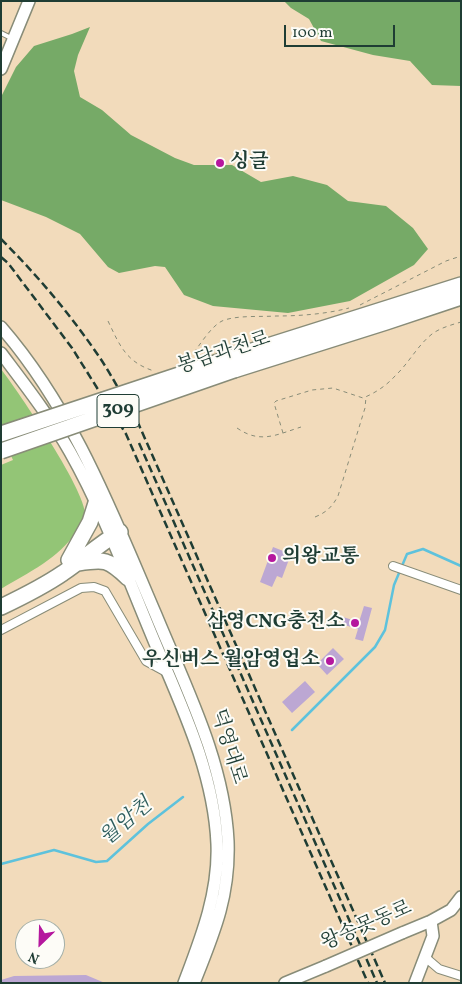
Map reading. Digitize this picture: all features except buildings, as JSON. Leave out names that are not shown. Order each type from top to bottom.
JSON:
[{"type":"highway","name":"봉담과천로","points":[[1,451],[232,364],[461,285]]},
{"type":"highway","name":"봉담과천로","points":[[1,434],[232,364],[386,322],[461,297]]},
{"type":"highway","points":[[72,562],[90,522],[96,503]]},
{"type":"highway","points":[[1,608],[64,573],[82,551],[96,547],[115,535]]},
{"type":"highway","points":[[1,598],[72,562],[106,561],[113,564],[128,578]]},
{"type":"street","points":[[1,69],[28,1]]},
{"type":"street","points":[[1,327],[18,346],[48,387],[78,441],[103,490],[115,535]]},
{"type":"street","points":[[1,353],[34,396],[70,452],[115,535]]},
{"type":"street","name":"덕영대로","points":[[115,535],[128,578],[185,712],[207,776],[214,809],[217,845],[215,883],[208,917],[187,982]]},
{"type":"street","name":"덕영대로","points":[[115,535],[198,714],[218,773],[225,807],[228,842],[227,881],[218,920],[187,982]]},
{"type":"street","points":[[393,566],[461,590]]},
{"type":"street","points":[[1,630],[81,588],[94,587],[105,591],[146,661],[168,673]]},
{"type":"street","points":[[431,920],[451,910],[461,897]]},
{"type":"street","name":"왕송못동로","points":[[286,983],[431,920],[433,936],[415,983]]},
{"type":"street","points":[[424,957],[439,969],[459,975]]},
{"type":"lane","points":[[1,32],[13,39]]},
{"type":"path","points":[[359,305],[446,261],[461,256]]},
{"type":"path","points":[[185,362],[214,327],[223,321],[243,317],[337,311],[352,307]]},
{"type":"path","points":[[108,321],[124,353],[131,360],[158,373]]},
{"type":"path","points":[[283,433],[274,403],[276,401],[324,388],[333,388],[363,398],[367,397],[374,394],[396,376],[417,348],[432,334],[444,327],[461,322]]},
{"type":"path","points":[[315,517],[326,513],[338,496],[367,397]]},
{"type":"path","points":[[237,428],[258,438],[266,438],[301,427]]},
{"type":"green space","points":[[284,1],[461,1],[461,86],[432,85],[410,61],[373,55],[321,41],[309,19],[291,8]]},
{"type":"green space","points":[[90,27],[78,55],[74,71],[80,97],[102,110],[131,135],[175,158],[194,165],[232,165],[261,182],[293,176],[327,185],[348,201],[386,206],[413,228],[428,249],[414,265],[350,301],[288,313],[213,306],[184,295],[165,267],[155,266],[119,273],[108,267],[80,234],[46,217],[1,200],[1,97],[16,67],[34,46]]},
{"type":"green space","points":[[1,369],[22,398],[65,467],[84,506],[85,518],[69,541],[52,557],[1,589],[1,465],[13,460],[1,435]]},
{"type":"waterway","name":"월암천","points":[[292,730],[375,647],[385,630],[394,585],[407,554],[423,549],[461,566]]},
{"type":"waterway","name":"월암천","points":[[1,864],[54,850],[96,862],[107,861],[148,824],[183,797]]},
{"type":"railway","points":[[1,239],[40,281],[89,342],[139,425],[385,983]]},
{"type":"railway","points":[[1,257],[8,263],[72,348],[126,434],[368,983]]},
{"type":"railway","points":[[139,443],[377,983]]},
{"type":"place","name":"싱글","points":[[220,163]]},
{"type":"place","name":"의왕교통","points":[[272,558]]},
{"type":"place","name":"삼영CNG충전소","points":[[355,623]]},
{"type":"place","name":"우신버스 월암영업소","points":[[330,661]]}]
